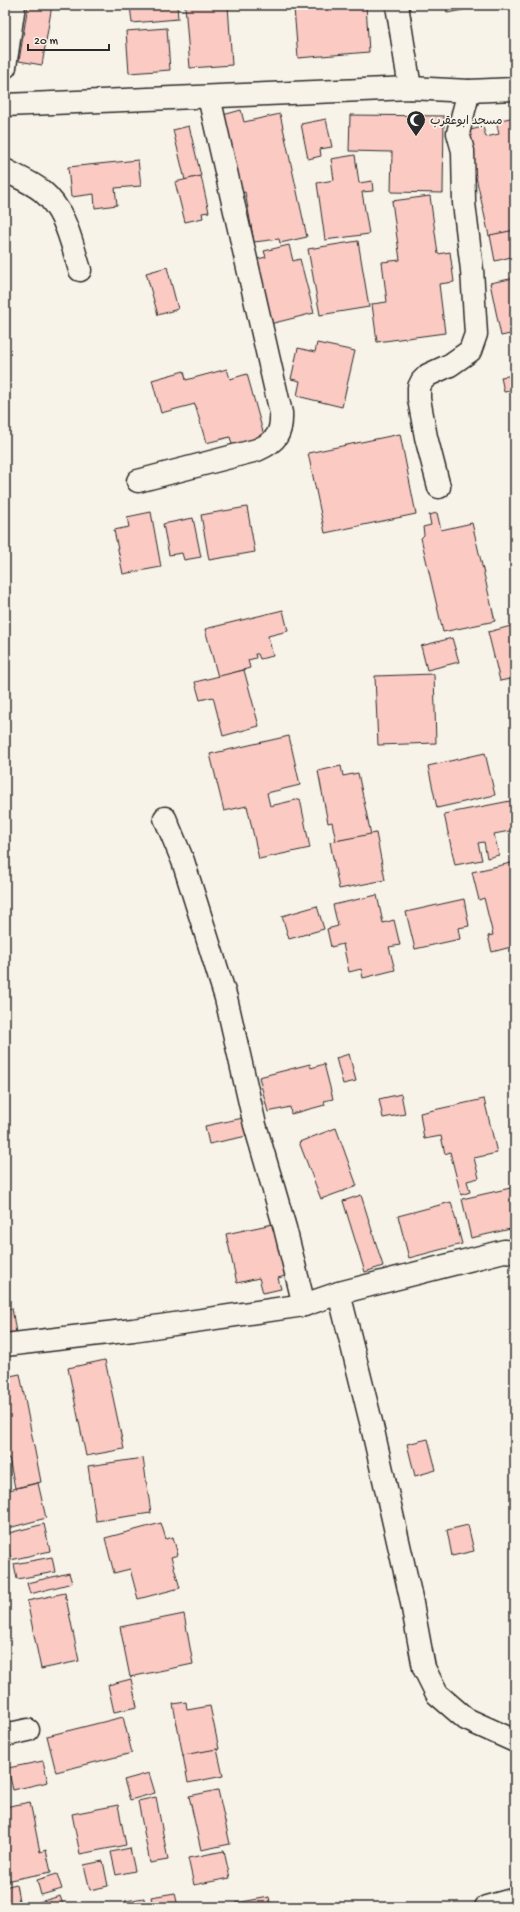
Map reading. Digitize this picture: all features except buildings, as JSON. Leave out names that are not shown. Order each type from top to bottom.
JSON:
[{"type":"street","points":[[5,67],[14,5]]},
{"type":"street","points":[[397,5],[410,88]]},
{"type":"street","points":[[5,105],[410,88],[469,91],[515,88]]},
{"type":"street","points":[[439,487],[426,437],[419,399],[419,387],[428,375],[450,365],[470,351],[476,334],[472,270],[464,203],[462,151],[458,133],[469,91]]},
{"type":"street","points":[[138,481],[257,450],[268,445],[277,436],[281,425],[281,413],[209,97]]},
{"type":"street","points":[[5,170],[27,181],[43,192],[55,206],[65,222],[80,270]]},
{"type":"street","points":[[165,818],[183,861],[226,998],[253,1117],[285,1228],[304,1305]]},
{"type":"street","points":[[5,1345],[140,1329],[304,1305],[339,1293],[504,1251],[515,1252]]},
{"type":"street","points":[[339,1293],[411,1598],[424,1668],[437,1694],[466,1719],[515,1742]]},
{"type":"street","points":[[5,1735],[28,1730]]},
{"type":"street","points":[[486,1907],[515,1899]]},
{"type":"place","name":"مسجد ابوعقرب","points":[[416,137]]}]
